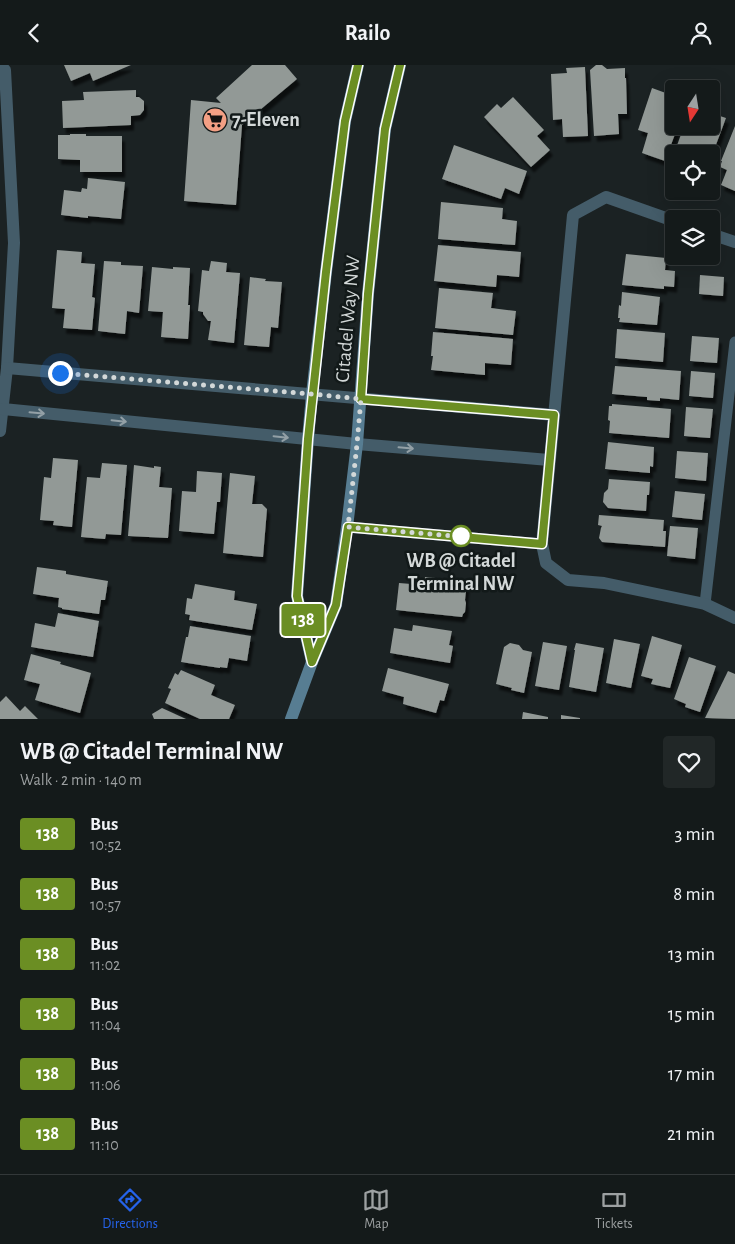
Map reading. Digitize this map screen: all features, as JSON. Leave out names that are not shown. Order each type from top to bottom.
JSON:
[{"type":"street","name":"Citadel Way NW","points":[[312,662],[297,596],[308,439],[345,121],[358,65]]},
{"type":"street","name":"Citadel Way NW","points":[[291,719],[336,605],[348,527],[357,444],[368,294],[385,129],[400,65]]},
{"type":"street","points":[[0,70],[5,70],[14,243],[7,368],[0,431]]},
{"type":"street","points":[[665,218],[606,197],[573,215],[542,544],[546,563],[568,580],[604,583],[704,604],[735,618]]},
{"type":"street","points":[[720,237],[735,243]]},
{"type":"street","points":[[7,368],[554,415]]},
{"type":"street","points":[[3,409],[549,461]]},
{"type":"lane","points":[[704,604],[735,342]]},
{"type":"lane","points":[[348,527],[542,544]]},
{"type":"building","points":[[64,65],[131,65],[93,81],[90,73],[71,81]]},
{"type":"building","points":[[252,65],[285,65],[297,79],[242,125],[236,205],[184,201],[191,100],[221,103],[216,98]]},
{"type":"building","points":[[596,65],[602,65],[607,69],[625,68],[627,114],[618,114],[619,134],[594,136],[590,70]]},
{"type":"building","points":[[585,67],[588,136],[563,137],[562,119],[553,120],[551,74],[567,73],[566,68]]},
{"type":"building","points":[[652,88],[665,93],[665,135],[675,135],[671,145],[665,145],[665,161],[642,153],[648,133],[638,130]]},
{"type":"building","points":[[136,90],[136,97],[144,101],[144,110],[140,115],[131,116],[131,125],[63,128],[62,101],[84,100],[83,92]]},
{"type":"building","points":[[513,97],[544,130],[537,136],[550,150],[531,167],[484,117],[497,104],[501,108]]},
{"type":"building","points":[[720,116],[726,118],[720,134]]},
{"type":"building","points":[[735,126],[735,191],[721,185],[727,170],[720,167]]},
{"type":"building","points":[[58,135],[122,136],[122,172],[80,172],[80,160],[58,159]]},
{"type":"building","points":[[681,135],[720,135],[716,145],[677,145]]},
{"type":"building","points":[[454,145],[527,171],[519,194],[505,188],[501,199],[442,179]]},
{"type":"building","points":[[88,178],[125,182],[121,219],[61,215],[64,190],[81,192],[82,188],[87,189]]},
{"type":"building","points":[[441,202],[503,208],[502,219],[517,221],[515,245],[438,239]]},
{"type":"building","points":[[438,245],[521,252],[519,277],[497,275],[496,287],[434,281]]},
{"type":"building","points":[[57,250],[82,252],[81,263],[95,264],[92,297],[95,298],[92,330],[63,328],[65,309],[52,308]]},
{"type":"building","points":[[626,254],[665,258],[665,270],[675,271],[674,287],[664,286],[664,289],[622,285]]},
{"type":"building","points":[[104,261],[121,262],[121,265],[143,266],[139,313],[127,311],[125,334],[98,331]]},
{"type":"building","points":[[211,261],[227,263],[226,272],[240,273],[234,343],[208,340],[211,321],[208,321],[203,312],[198,311],[202,270],[209,271]]},
{"type":"building","points":[[152,267],[190,268],[188,339],[161,337],[163,312],[148,311]]},
{"type":"building","points":[[700,275],[724,277],[723,296],[699,294]]},
{"type":"building","points":[[250,277],[266,279],[265,281],[282,282],[278,328],[271,327],[269,347],[244,345]]},
{"type":"building","points":[[439,288],[493,293],[491,308],[516,311],[513,335],[435,328]]},
{"type":"building","points":[[622,292],[660,297],[657,325],[619,322],[619,305],[621,306]]},
{"type":"building","points":[[617,329],[665,333],[663,362],[615,358]]},
{"type":"building","points":[[433,332],[513,339],[511,365],[485,363],[485,375],[431,370]]},
{"type":"building","points":[[692,336],[719,338],[717,363],[690,361]]},
{"type":"building","points":[[615,366],[681,371],[679,400],[660,398],[660,401],[647,400],[647,397],[612,394]]},
{"type":"building","points":[[691,371],[715,373],[713,398],[689,396]]},
{"type":"building","points":[[612,404],[671,409],[669,438],[609,433],[609,406],[612,406]]},
{"type":"building","points":[[686,407],[713,409],[710,438],[684,436]]},
{"type":"building","points":[[608,442],[654,447],[653,467],[650,466],[650,473],[605,469]]},
{"type":"building","points":[[677,451],[708,453],[706,481],[675,478]]},
{"type":"building","points":[[53,458],[78,460],[72,527],[53,525],[54,521],[40,520],[44,477],[51,478]]},
{"type":"building","points":[[102,463],[127,465],[121,535],[106,534],[105,539],[81,537],[87,477],[100,478]]},
{"type":"building","points":[[134,465],[154,468],[154,466],[161,467],[159,487],[172,488],[168,538],[128,536]]},
{"type":"building","points":[[197,471],[222,473],[220,502],[217,502],[214,534],[179,531],[182,491],[196,492]]},
{"type":"building","points":[[230,473],[255,476],[252,504],[262,504],[267,509],[263,557],[223,553]]},
{"type":"building","points":[[609,479],[650,482],[646,511],[608,508],[603,502],[604,493],[608,489]]},
{"type":"building","points":[[675,491],[705,494],[702,520],[672,517]]},
{"type":"building","points":[[599,515],[664,520],[663,531],[666,531],[665,547],[602,542],[599,538],[602,526],[598,525]]},
{"type":"building","points":[[670,526],[698,528],[695,559],[667,556]]},
{"type":"building","points":[[37,567],[66,571],[66,574],[108,581],[105,600],[101,600],[99,614],[62,609],[58,607],[59,598],[33,594]]},
{"type":"building","points":[[425,577],[467,581],[465,612],[462,617],[396,610],[399,583],[424,585]]},
{"type":"building","points":[[195,584],[235,591],[234,600],[257,604],[252,630],[189,620],[190,615],[185,614],[187,598],[192,599]]},
{"type":"building","points":[[58,613],[99,621],[93,657],[31,647],[35,623],[55,627]]},
{"type":"building","points":[[413,625],[452,631],[449,645],[453,646],[450,663],[390,653],[394,628],[412,631]]},
{"type":"building","points":[[190,626],[251,636],[247,661],[229,658],[227,668],[181,662]]},
{"type":"building","points":[[652,636],[682,645],[670,688],[651,684],[653,679],[641,676]]},
{"type":"building","points":[[614,639],[640,644],[631,688],[606,683]]},
{"type":"building","points":[[543,642],[567,646],[559,690],[535,686]]},
{"type":"building","points":[[510,643],[519,645],[523,650],[532,652],[524,693],[496,684],[504,647]]},
{"type":"building","points":[[576,643],[604,648],[596,692],[569,687]]},
{"type":"building","points":[[31,654],[91,673],[80,713],[35,700],[40,684],[24,680]]},
{"type":"building","points":[[689,657],[716,666],[700,712],[685,707],[686,704],[674,699]]},
{"type":"building","points":[[388,668],[449,684],[444,701],[440,700],[436,713],[403,704],[404,697],[382,691]]},
{"type":"building","points":[[181,670],[215,685],[211,695],[235,705],[229,719],[200,719],[165,703],[171,689],[168,688],[175,673],[178,675]]},
{"type":"building","points":[[728,671],[735,674],[735,719],[705,718]]},
{"type":"building","points":[[6,696],[20,711],[25,706],[38,719],[0,719],[0,702]]},
{"type":"building","points":[[162,708],[186,719],[154,719],[152,714]]},
{"type":"building","points":[[523,712],[548,717],[548,719],[522,719]]},
{"type":"building","points":[[561,715],[580,718],[580,719],[561,719]]},
{"type":"bus line","name":"138","points":[[358,65],[345,121],[308,439],[297,596],[312,662],[336,605],[348,527],[542,544],[554,415],[361,399],[368,294],[385,129],[400,65]]},
{"type":"place","name":"7-Eleven","points":[[215,120]]},
{"type":"place","name":"WB @ Citadel Terminal NW","points":[[461,536]]},
{"type":"route","points":[[60,373],[361,399],[348,527],[464,537],[461,536]]}]
